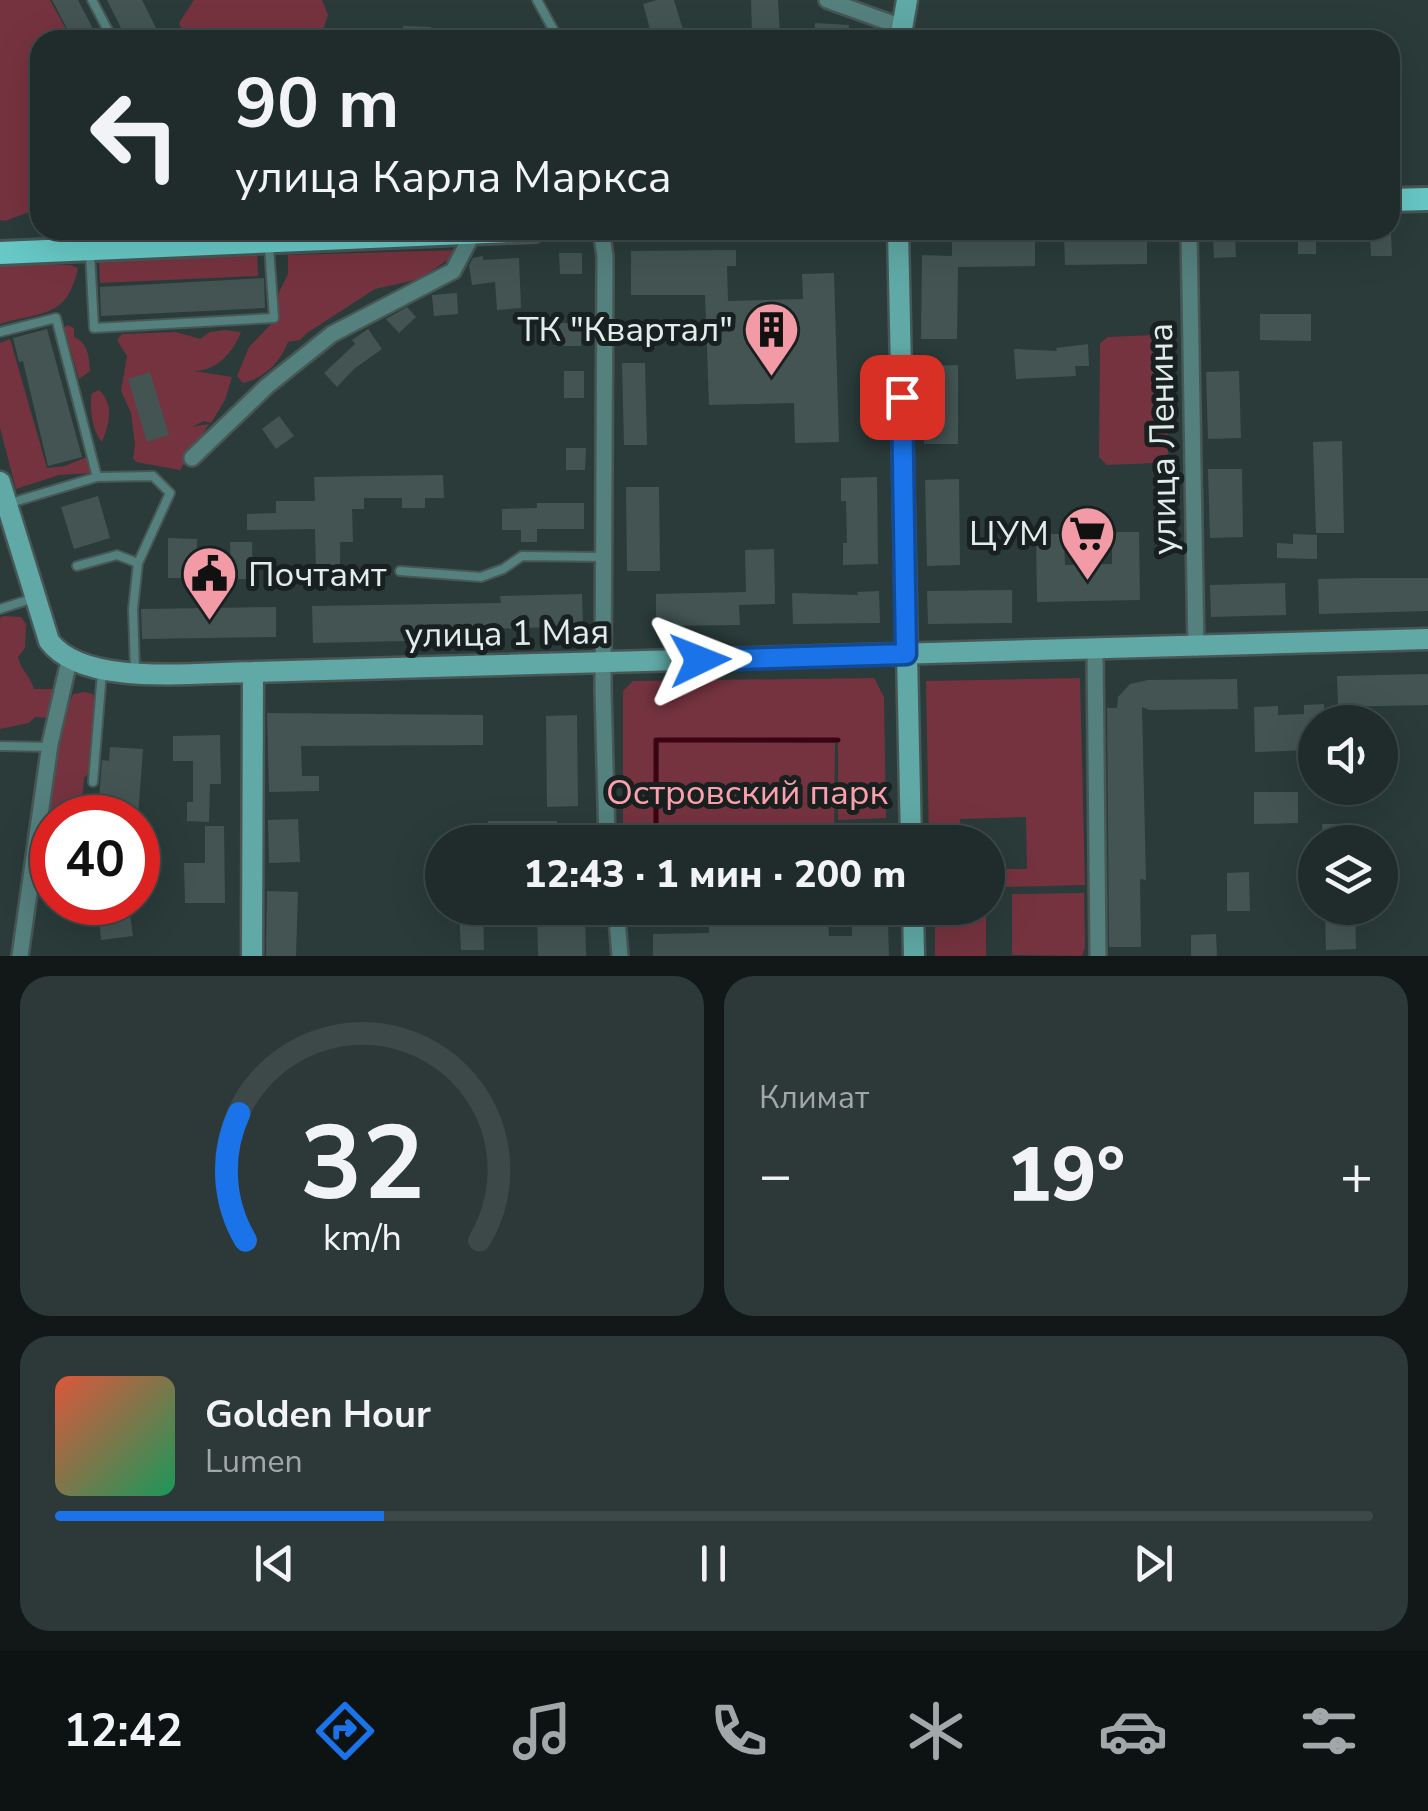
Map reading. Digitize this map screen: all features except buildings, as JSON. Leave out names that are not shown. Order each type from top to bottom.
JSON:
[{"type":"main road","points":[[1400,200],[1428,199]]},
{"type":"main road","points":[[0,253],[170,240]]},
{"type":"main road","points":[[251,240],[278,240]]},
{"type":"street","points":[[826,0],[892,30]]},
{"type":"street","points":[[902,30],[906,0]]},
{"type":"street","points":[[192,458],[267,386],[332,334],[453,271],[469,240]]},
{"type":"street","points":[[602,240],[607,825]]},
{"type":"street","points":[[898,240],[911,825]]},
{"type":"street","name":"улица Ленина","points":[[1189,240],[1196,648]]},
{"type":"street","points":[[0,482],[49,642],[69,660],[49,747],[20,956]]},
{"type":"street","name":"улица 1 Мая","points":[[69,660],[102,671],[252,672],[1428,639]]},
{"type":"street","points":[[1095,650],[1098,956]]},
{"type":"street","points":[[252,672],[252,956]]},
{"type":"street","points":[[617,925],[620,956]]},
{"type":"street","points":[[913,925],[914,956]]},
{"type":"lane","points":[[92,0],[108,30]]},
{"type":"lane","points":[[537,0],[554,30]]},
{"type":"lane","points":[[90,249],[94,328],[274,318],[269,241]]},
{"type":"lane","points":[[0,332],[56,318],[97,477]]},
{"type":"lane","points":[[6,504],[97,477],[153,476],[170,493],[138,563],[132,609],[135,672]]},
{"type":"lane","points":[[76,566],[117,555],[138,563]]},
{"type":"lane","points":[[400,571],[481,577],[522,556],[603,556]]},
{"type":"lane","points":[[0,609],[34,598]]},
{"type":"lane","points":[[93,782],[102,671]]},
{"type":"lane","points":[[100,703],[110,710]]},
{"type":"lane","points":[[0,746],[49,747]]},
{"type":"green space","points":[[0,0],[50,0],[66,30],[30,30],[30,212],[0,220]]},
{"type":"green space","points":[[194,0],[322,0],[328,15],[323,30],[182,30],[179,23]]},
{"type":"green space","points":[[257,249],[258,276],[100,283],[99,256]]},
{"type":"green space","points":[[456,250],[456,254],[420,279],[375,289],[300,340],[288,342],[265,373],[243,383],[237,376],[249,347],[277,318],[279,292],[288,274],[288,255]]},
{"type":"green space","points":[[0,263],[78,268],[60,305],[0,324]]},
{"type":"green space","points":[[64,328],[74,328],[74,337],[85,346],[88,355],[90,371],[79,379]]},
{"type":"green space","points":[[176,332],[200,339],[210,332],[241,332],[233,347],[216,364],[194,371],[232,377],[225,400],[211,423],[204,421],[192,427],[209,424],[180,470],[136,462],[131,413],[121,391],[127,356],[117,340],[122,334]]},
{"type":"green space","points":[[1154,335],[1166,344],[1168,454],[1156,463],[1107,465],[1099,457],[1100,343],[1108,337]]},
{"type":"green space","points":[[10,339],[47,468],[87,457],[93,473],[59,475],[16,489],[0,428],[0,343]]},
{"type":"green space","points":[[99,390],[109,408],[102,442],[91,412],[92,393]]},
{"type":"green space","points":[[21,617],[26,624],[25,648],[19,661],[34,689],[53,689],[55,710],[48,718],[35,717],[29,723],[0,729],[0,618]]},
{"type":"green space","points":[[874,678],[884,697],[886,818],[838,820],[838,738],[654,738],[654,825],[623,825],[623,691],[633,681]]},
{"type":"green space","points":[[1080,678],[1085,885],[1006,887],[1006,869],[1027,869],[1026,817],[960,819],[960,825],[929,825],[926,681]]},
{"type":"green space","points":[[73,694],[93,694],[95,700],[89,773],[80,795],[49,795],[61,723]]},
{"type":"green space","name":"Островский парк","points":[[659,742],[835,743],[834,825],[658,825]]},
{"type":"green space","points":[[1084,893],[1082,956],[1012,955],[1012,894]]},
{"type":"green space","points":[[935,925],[986,925],[986,956],[935,956]]},
{"type":"waterway","points":[[656,825],[656,740],[838,740]]},
{"type":"place","name":"ТК \"Квартал\"","points":[[772,378]]},
{"type":"place","name":"ЦУМ","points":[[1088,582]]},
{"type":"place","name":"Почтамт","points":[[209,623]]},
{"type":"route","points":[[700,660],[906,654],[902,397]]}]
